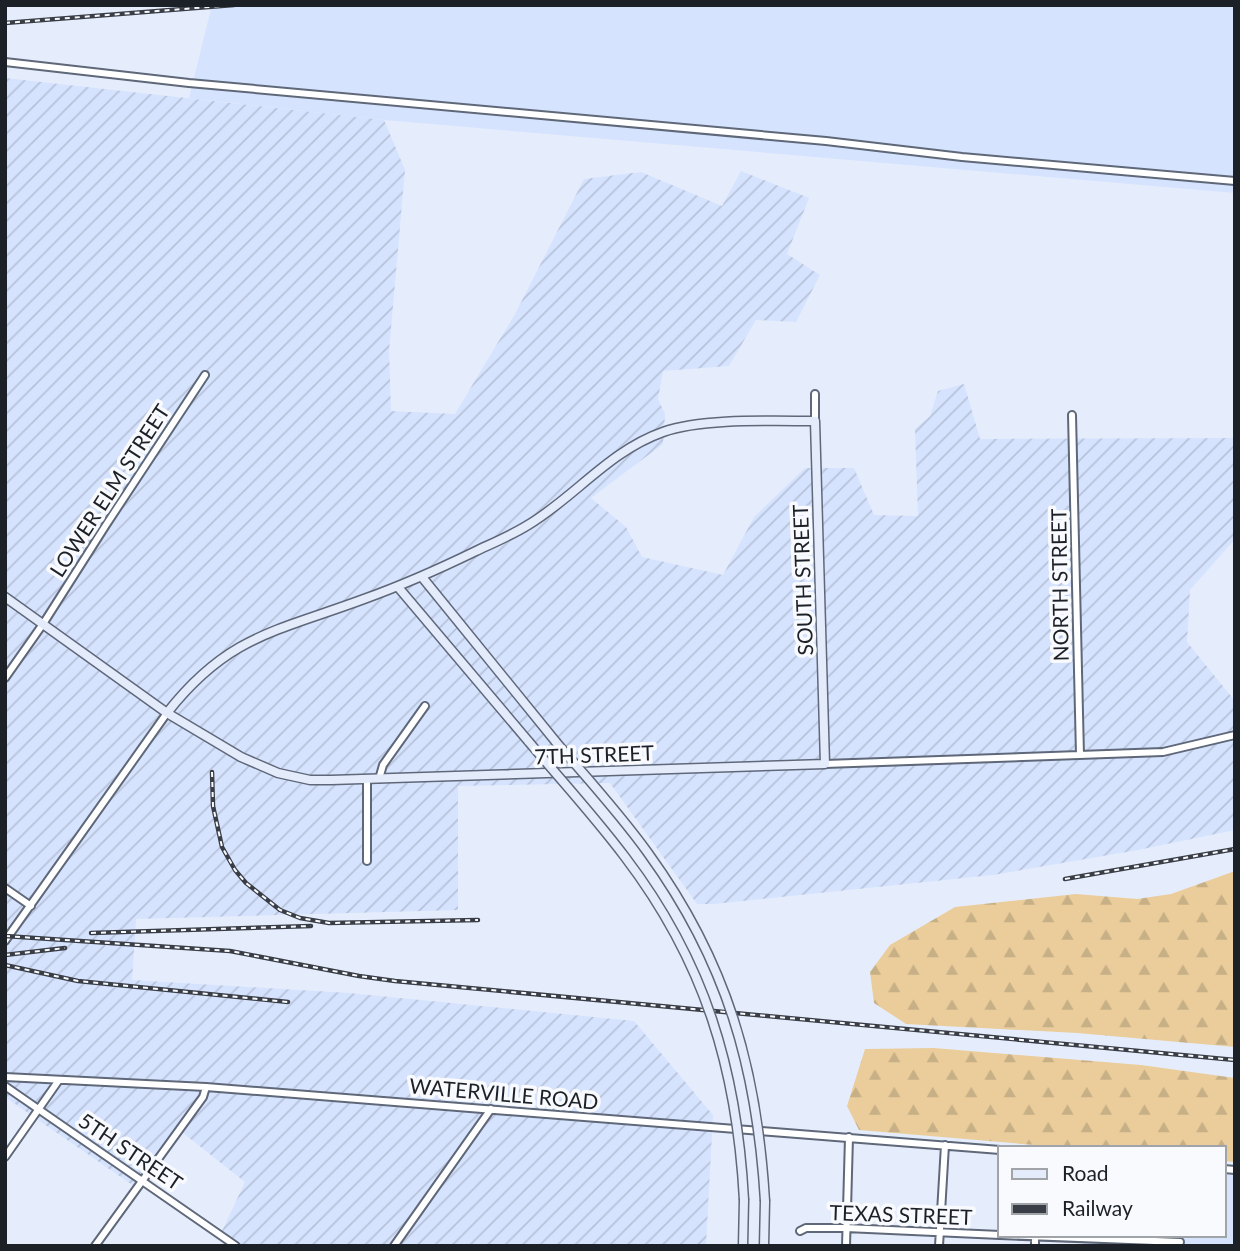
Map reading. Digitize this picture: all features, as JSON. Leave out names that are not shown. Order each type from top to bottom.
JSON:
[{"type":"street","points":[[5,61],[189,83],[1235,181]]},
{"type":"street","name":"LOWER ELM STREET","points":[[5,678],[44,625],[106,524],[205,375]]},
{"type":"street","name":"SOUTH STREET","points":[[815,394],[825,764]]},
{"type":"street","name":"NORTH STREET","points":[[1072,415],[1080,755]]},
{"type":"street","points":[[5,942],[167,713],[216,661],[253,639],[292,623],[422,577],[529,524],[620,454],[656,435],[704,425],[815,421]]},
{"type":"street","points":[[422,577],[646,850],[675,893],[711,959],[738,1031],[750,1076],[760,1140],[765,1201],[764,1246]]},
{"type":"street","points":[[398,587],[630,862],[661,909],[688,959],[713,1022],[731,1085],[739,1133],[744,1200],[743,1246]]},
{"type":"street","name":"7TH STREET","points":[[5,597],[167,713],[241,757],[278,773],[310,780],[1163,752],[1235,735]]},
{"type":"street","points":[[379,779],[383,765],[425,706]]},
{"type":"street","points":[[367,779],[367,862]]},
{"type":"street","points":[[5,888],[31,906]]},
{"type":"street","name":"WATERVILLE ROAD","points":[[5,1077],[206,1087],[998,1150]]},
{"type":"street","points":[[5,1157],[59,1080]]},
{"type":"street","name":"5TH STREET","points":[[5,1086],[236,1246]]},
{"type":"street","points":[[95,1246],[203,1097],[206,1087]]},
{"type":"street","points":[[394,1246],[491,1108]]},
{"type":"street","points":[[846,1246],[849,1138]]},
{"type":"street","points":[[939,1246],[944,1145]]},
{"type":"street","name":"TEXAS STREET","points":[[800,1231],[806,1228],[846,1228],[998,1235]]},
{"type":"street","name":"TEXAS STREET","points":[[1064,1237],[1180,1241]]},
{"type":"shaded area","points":[[212,5],[1235,5],[1235,193],[384,120],[189,98]]},
{"type":"shaded area","points":[[5,78],[384,120],[405,170],[389,351],[391,411],[455,414],[515,314],[584,179],[641,172],[722,206],[741,171],[809,198],[787,254],[820,275],[796,322],[756,320],[729,366],[663,371],[658,399],[665,414],[663,444],[591,498],[626,527],[642,557],[723,575],[754,517],[805,468],[854,468],[874,515],[918,516],[915,429],[930,416],[938,391],[964,384],[980,439],[1235,438],[1235,539],[1190,590],[1187,642],[1235,701],[1235,830],[993,875],[697,904],[610,783],[458,786],[458,910],[136,919],[132,980],[349,993],[634,1021],[713,1115],[706,1245],[243,1246],[222,1231],[245,1182],[183,1133],[141,1191],[5,1097]]},
{"type":"shaded area","points":[[1226,1174],[1235,1175],[1235,1246],[1082,1246],[1083,1237],[1226,1237]]},
{"type":"green space","points":[[1235,871],[1235,1047],[1077,1033],[906,1024],[874,1003],[870,972],[890,945],[955,907],[1076,894],[1137,899],[1171,894]]},
{"type":"green space","points":[[934,1048],[1141,1065],[1235,1078],[1235,1162],[1226,1161],[1226,1146],[1047,1146],[859,1130],[847,1106],[865,1049]]},
{"type":"railway","points":[[5,23],[234,5]]},
{"type":"railway","points":[[212,772],[213,806],[222,847],[246,883],[280,910],[300,918],[329,923],[478,920]]},
{"type":"railway","points":[[1065,879],[1235,849]]},
{"type":"railway","points":[[91,933],[311,926]]},
{"type":"railway","points":[[5,936],[230,951],[395,981],[1235,1060]]},
{"type":"railway","points":[[5,955],[65,948]]},
{"type":"railway","points":[[5,965],[78,981],[288,1002]]}]
